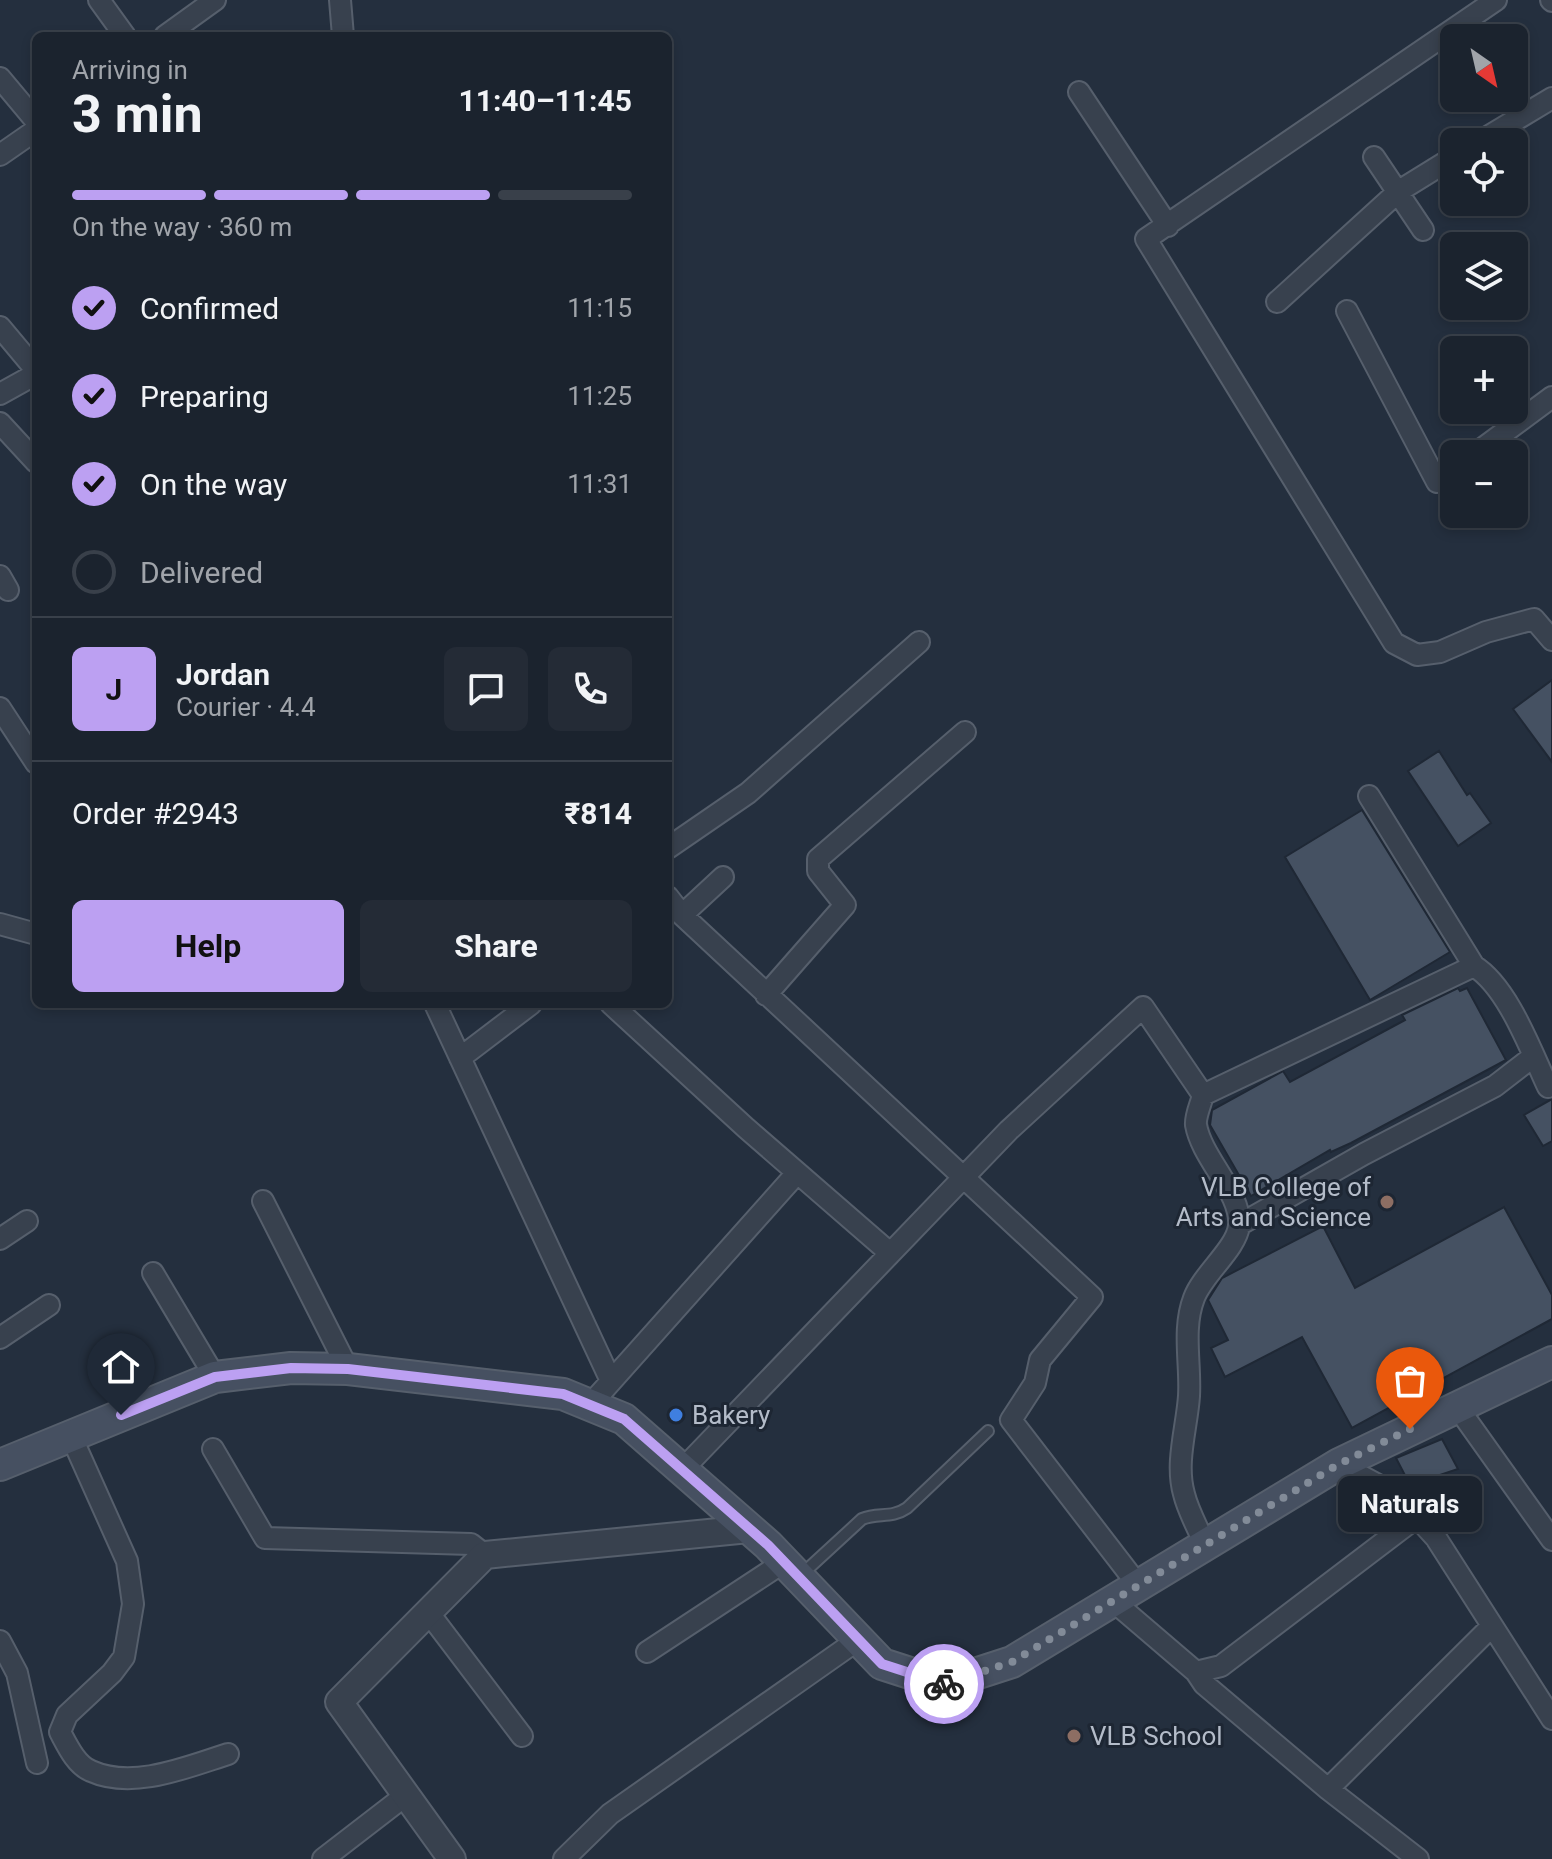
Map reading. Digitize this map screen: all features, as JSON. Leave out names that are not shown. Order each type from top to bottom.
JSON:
[{"type":"main road","points":[[0,1465],[215,1377],[291,1368],[348,1369],[563,1394],[624,1419],[749,1529],[882,1664],[944,1684],[1012,1662],[1339,1464],[1552,1362]]},
{"type":"street","points":[[99,0],[122,32]]},
{"type":"street","points":[[171,32],[215,0]]},
{"type":"street","points":[[340,0],[343,32]]},
{"type":"street","points":[[1496,0],[1146,239],[1394,643],[1417,655],[1440,652],[1486,632],[1534,619],[1552,640]]},
{"type":"street","points":[[0,78],[32,116]]},
{"type":"street","points":[[1079,92],[1168,226]]},
{"type":"street","points":[[1502,128],[1552,98]]},
{"type":"street","points":[[0,155],[32,133]]},
{"type":"street","points":[[1374,157],[1423,230]]},
{"type":"street","points":[[1277,302],[1399,191],[1440,166]]},
{"type":"street","points":[[1347,311],[1437,482],[1440,480]]},
{"type":"street","points":[[0,327],[32,367]]},
{"type":"street","points":[[0,394],[32,374]]},
{"type":"street","points":[[1494,440],[1552,397]]},
{"type":"street","points":[[0,423],[32,458]]},
{"type":"street","points":[[672,845],[748,793],[919,642]]},
{"type":"street","points":[[0,708],[32,757]]},
{"type":"street","points":[[766,995],[845,905],[818,871],[818,859],[965,732]]},
{"type":"street","points":[[1369,796],[1474,966],[1488,974],[1501,994],[1548,1087]]},
{"type":"street","points":[[682,915],[723,877]]},
{"type":"street","points":[[672,902],[766,995],[1092,1297],[1040,1360],[1035,1383],[1011,1420],[1126,1593],[1204,1684],[1328,1789],[1418,1859]]},
{"type":"street","points":[[3,921],[32,932]]},
{"type":"street","points":[[1203,1095],[1474,966]]},
{"type":"street","points":[[682,1470],[1009,1130],[1143,1007],[1203,1095],[1196,1122],[1209,1160],[1233,1198],[1239,1225],[1234,1240],[1205,1277],[1193,1299],[1188,1324],[1189,1396],[1183,1440],[1183,1492],[1205,1545]]},
{"type":"street","points":[[437,1008],[611,1381]]},
{"type":"street","points":[[460,1058],[526,1008]]},
{"type":"street","points":[[615,1008],[890,1253]]},
{"type":"street","points":[[1239,1225],[1495,1086],[1534,1056]]},
{"type":"street","points":[[590,1405],[797,1173]]},
{"type":"street","points":[[263,1201],[348,1369]]},
{"type":"street","points":[[0,1239],[27,1221]]},
{"type":"street","points":[[153,1273],[215,1377]]},
{"type":"street","points":[[0,1338],[49,1305]]},
{"type":"street","points":[[1458,1408],[1552,1540]]},
{"type":"street","points":[[71,1436],[127,1561],[133,1604],[124,1657],[112,1673],[67,1715],[60,1732],[69,1751],[88,1771],[121,1778],[172,1772],[228,1754]]},
{"type":"street","points":[[213,1449],[265,1538],[471,1544],[485,1555]]},
{"type":"street","points":[[1339,1464],[1397,1495],[1436,1538],[1552,1719]]},
{"type":"street","points":[[1196,1672],[1221,1666],[1417,1517]]},
{"type":"street","points":[[452,1859],[339,1702],[485,1555],[749,1529]]},
{"type":"street","points":[[647,1652],[791,1570]]},
{"type":"street","points":[[428,1612],[522,1736]]},
{"type":"street","points":[[1328,1789],[1492,1626]]},
{"type":"street","points":[[564,1859],[610,1814],[859,1639]]},
{"type":"street","points":[[0,1641],[17,1673],[37,1763]]},
{"type":"street","points":[[323,1859],[406,1795]]},
{"type":"lane","points":[[791,1570],[862,1519],[890,1517],[907,1508],[988,1431]]},
{"type":"building","points":[[1552,680],[1552,762],[1513,709]]},
{"type":"building","points":[[1439,751],[1467,795],[1470,793],[1491,823],[1458,846],[1408,771]]},
{"type":"building","points":[[1362,810],[1450,952],[1370,1000],[1285,857]]},
{"type":"building","points":[[1458,988],[1460,991],[1467,988],[1506,1060],[1351,1143],[1330,1150],[1251,1196],[1210,1125],[1212,1110],[1283,1071],[1290,1082],[1405,1020],[1402,1015]]},
{"type":"building","points":[[1552,1099],[1552,1141],[1543,1146],[1524,1115]]},
{"type":"building","points":[[1504,1207],[1552,1295],[1552,1319],[1352,1428],[1302,1337],[1225,1377],[1211,1348],[1228,1340],[1208,1300],[1222,1278],[1323,1226],[1355,1288]]},
{"type":"building","points":[[1442,1439],[1458,1469],[1410,1485],[1396,1458]]},
{"type":"way so far","points":[[944,1684],[1012,1662],[1339,1464],[1410,1429]]},
{"type":"place","name":"VLB College of Arts and Science","points":[[1387,1202]]},
{"type":"place","name":"Bakery","points":[[676,1415]]},
{"type":"place","name":"Naturals","points":[[1410,1429]]},
{"type":"place","name":"VLB School","points":[[1074,1736]]},
{"type":"route","points":[[121,1415],[215,1377],[291,1368],[348,1369],[563,1394],[624,1419],[768,1545],[882,1664],[944,1684]]}]
